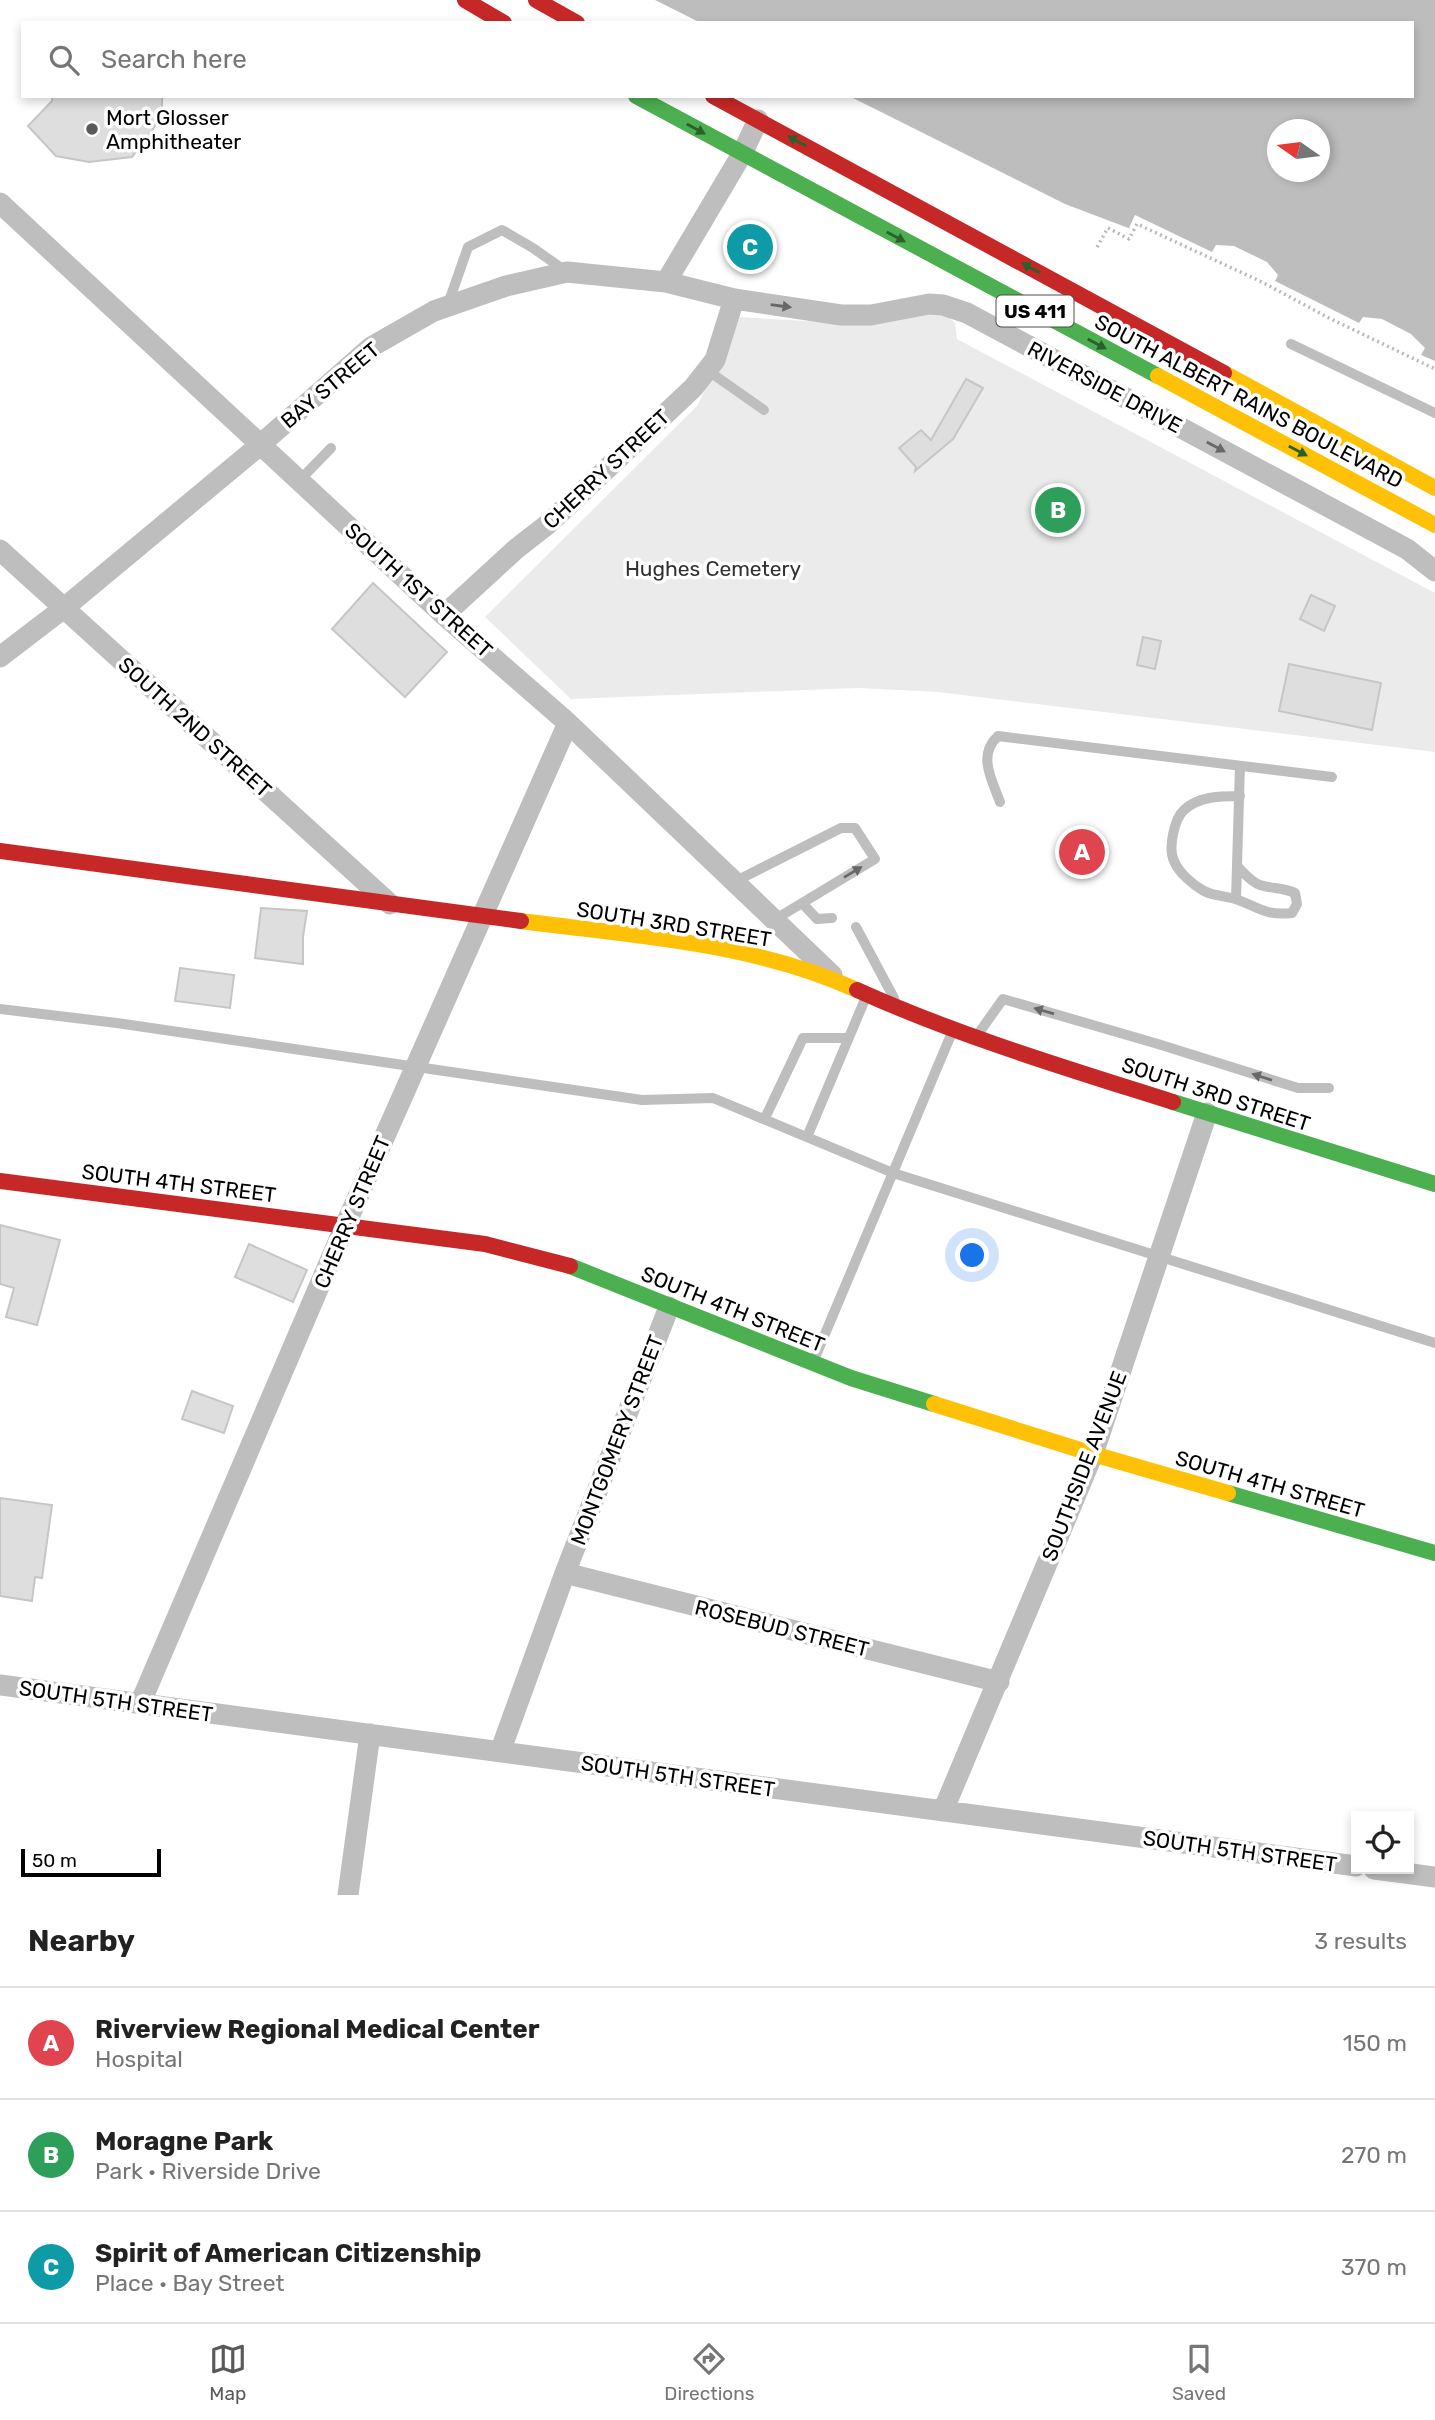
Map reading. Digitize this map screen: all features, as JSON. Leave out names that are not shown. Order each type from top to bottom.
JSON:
[{"type":"main road","points":[[465,0],[501,21]]},
{"type":"main road","points":[[536,0],[573,21]]},
{"type":"main road","name":"SOUTH ALBERT RAINS BOULEVARD","points":[[640,98],[1435,525]]},
{"type":"main road","name":"SOUTH ALBERT RAINS BOULEVARD","points":[[717,98],[1435,488]]},
{"type":"main road","name":"SOUTH 3RD STREET","points":[[0,851],[718,947],[764,957],[836,979],[900,1010],[975,1038],[1435,1184]]},
{"type":"main road","name":"SOUTH 4TH STREET","points":[[0,1181],[485,1244],[569,1266],[851,1378],[1093,1454],[1435,1553]]},
{"type":"street","points":[[666,282],[742,154],[758,120]]},
{"type":"street","name":"SOUTH 1ST STREET","points":[[0,203],[444,615],[568,723],[836,979]]},
{"type":"street","name":"BAY STREET","points":[[0,657],[64,608],[260,445],[371,347],[434,311],[506,286],[567,272],[666,282]]},
{"type":"street","name":"RIVERSIDE DRIVE","points":[[666,282],[734,299],[841,315],[871,315],[929,304],[943,305],[967,313],[1407,549],[1435,571]]},
{"type":"street","name":"CHERRY STREET","points":[[444,615],[567,506],[693,388],[715,360],[734,299]]},
{"type":"street","name":"SOUTH 2ND STREET","points":[[0,550],[390,905]]},
{"type":"street","name":"CHERRY STREET","points":[[140,1704],[345,1226],[568,723]]},
{"type":"street","name":"SOUTHSIDE AVENUE","points":[[943,1811],[1093,1454],[1208,1113]]},
{"type":"street","name":"MONTGOMERY STREET","points":[[500,1752],[565,1573],[668,1307]]},
{"type":"street","name":"ROSEBUD STREET","points":[[565,1573],[999,1682]]},
{"type":"street","name":"SOUTH 5TH STREET","points":[[0,1685],[1351,1865]]},
{"type":"street","points":[[348,1895],[370,1734]]},
{"type":"street","points":[[1408,1874],[1435,1878]]},
{"type":"lane","points":[[447,307],[468,247],[502,230],[567,272]]},
{"type":"lane","points":[[1291,344],[1435,413]]},
{"type":"lane","points":[[707,370],[764,410]]},
{"type":"lane","points":[[299,481],[331,448]]},
{"type":"lane","points":[[1000,802],[987,767],[986,755],[990,743],[998,736],[1332,777]]},
{"type":"lane","points":[[1236,900],[1240,766]]},
{"type":"lane","points":[[1237,866],[1260,885],[1284,888],[1295,893],[1297,904],[1292,912],[1275,915],[1204,891],[1189,880],[1173,860],[1173,834],[1176,821],[1184,810],[1214,796],[1240,796]]},
{"type":"lane","points":[[734,882],[841,828],[855,828],[875,859],[834,890],[802,903],[774,920]]},
{"type":"lane","points":[[802,903],[817,919],[832,918]]},
{"type":"lane","points":[[856,927],[900,1010]]},
{"type":"lane","points":[[807,1137],[867,994]]},
{"type":"lane","points":[[975,1038],[1003,999],[1298,1088],[1329,1088]]},
{"type":"lane","points":[[0,1009],[642,1100],[713,1098],[893,1172],[1435,1343]]},
{"type":"lane","points":[[813,1363],[953,1030]]},
{"type":"lane","points":[[765,1118],[803,1038],[848,1038]]},
{"type":"path","points":[[1097,247],[1108,228],[1129,239],[1137,224],[1262,282],[1435,369]]},
{"type":"green space","name":"Hughes Cemetery","points":[[908,313],[947,315],[955,323],[957,339],[1435,593],[1435,752],[938,692],[858,688],[571,699],[485,617],[698,405],[737,317],[861,324]]},
{"type":"shaded area","points":[[655,0],[1435,0],[1435,374],[1131,229],[1065,204],[853,98],[1414,98],[1414,21],[697,21]]},
{"type":"pier","points":[[1135,215],[1212,252],[1216,245],[1234,246],[1267,262],[1278,275],[1275,281],[1359,323],[1363,317],[1382,319],[1411,334],[1425,348],[1421,355],[1435,361],[1435,377],[1133,231],[1129,228]]},
{"type":"building","name":"Mort Glosser Amphitheater","points":[[52,98],[162,98],[162,113],[132,157],[89,162],[56,156],[28,126]]},
{"type":"building","points":[[966,379],[983,388],[953,439],[915,471],[916,467],[899,448],[921,430],[931,440]]},
{"type":"building","points":[[373,583],[447,652],[405,697],[332,629]]},
{"type":"building","points":[[1311,595],[1335,606],[1324,631],[1300,619]]},
{"type":"building","points":[[1143,637],[1161,641],[1155,669],[1137,665]]},
{"type":"building","points":[[1289,664],[1381,683],[1372,730],[1279,711]]},
{"type":"building","points":[[261,908],[307,911],[303,964],[255,958]]},
{"type":"building","points":[[180,968],[234,975],[230,1008],[175,1001]]},
{"type":"building","points":[[0,1225],[60,1240],[37,1325],[6,1317],[14,1288],[0,1284]]},
{"type":"building","points":[[249,1244],[307,1270],[293,1302],[235,1277]]},
{"type":"building","points":[[192,1391],[233,1406],[224,1433],[182,1419]]},
{"type":"building","points":[[0,1498],[52,1505],[42,1578],[35,1577],[32,1601],[0,1596]]},
{"type":"traffic: fast","points":[[640,98],[1158,376]]},
{"type":"traffic: fast","points":[[1173,1102],[1435,1184]]},
{"type":"traffic: fast","points":[[570,1266],[851,1378],[934,1404]]},
{"type":"traffic: fast","points":[[1228,1493],[1435,1553]]},
{"type":"traffic: slow","points":[[1224,373],[1435,488]]},
{"type":"traffic: slow","points":[[1158,376],[1435,525]]},
{"type":"traffic: slow","points":[[521,921],[734,951],[776,961],[857,990]]},
{"type":"traffic: slow","points":[[934,1404],[1228,1493]]},
{"type":"traffic: jam","points":[[465,0],[501,21]]},
{"type":"traffic: jam","points":[[536,0],[573,21]]},
{"type":"traffic: jam","points":[[717,98],[1224,373]]},
{"type":"traffic: jam","points":[[0,851],[521,921]]},
{"type":"traffic: jam","points":[[857,990],[974,1037],[1173,1102]]},
{"type":"traffic: jam","points":[[0,1181],[485,1244],[570,1266]]},
{"type":"place","name":"Mort Glosser Amphitheater","points":[[92,129]]},
{"type":"place","name":"Spirit of American Citizenship","points":[[750,247]]},
{"type":"place","name":"Moragne Park","points":[[1058,510]]},
{"type":"place","name":"Riverview Regional Medical Center","points":[[1082,852]]}]
